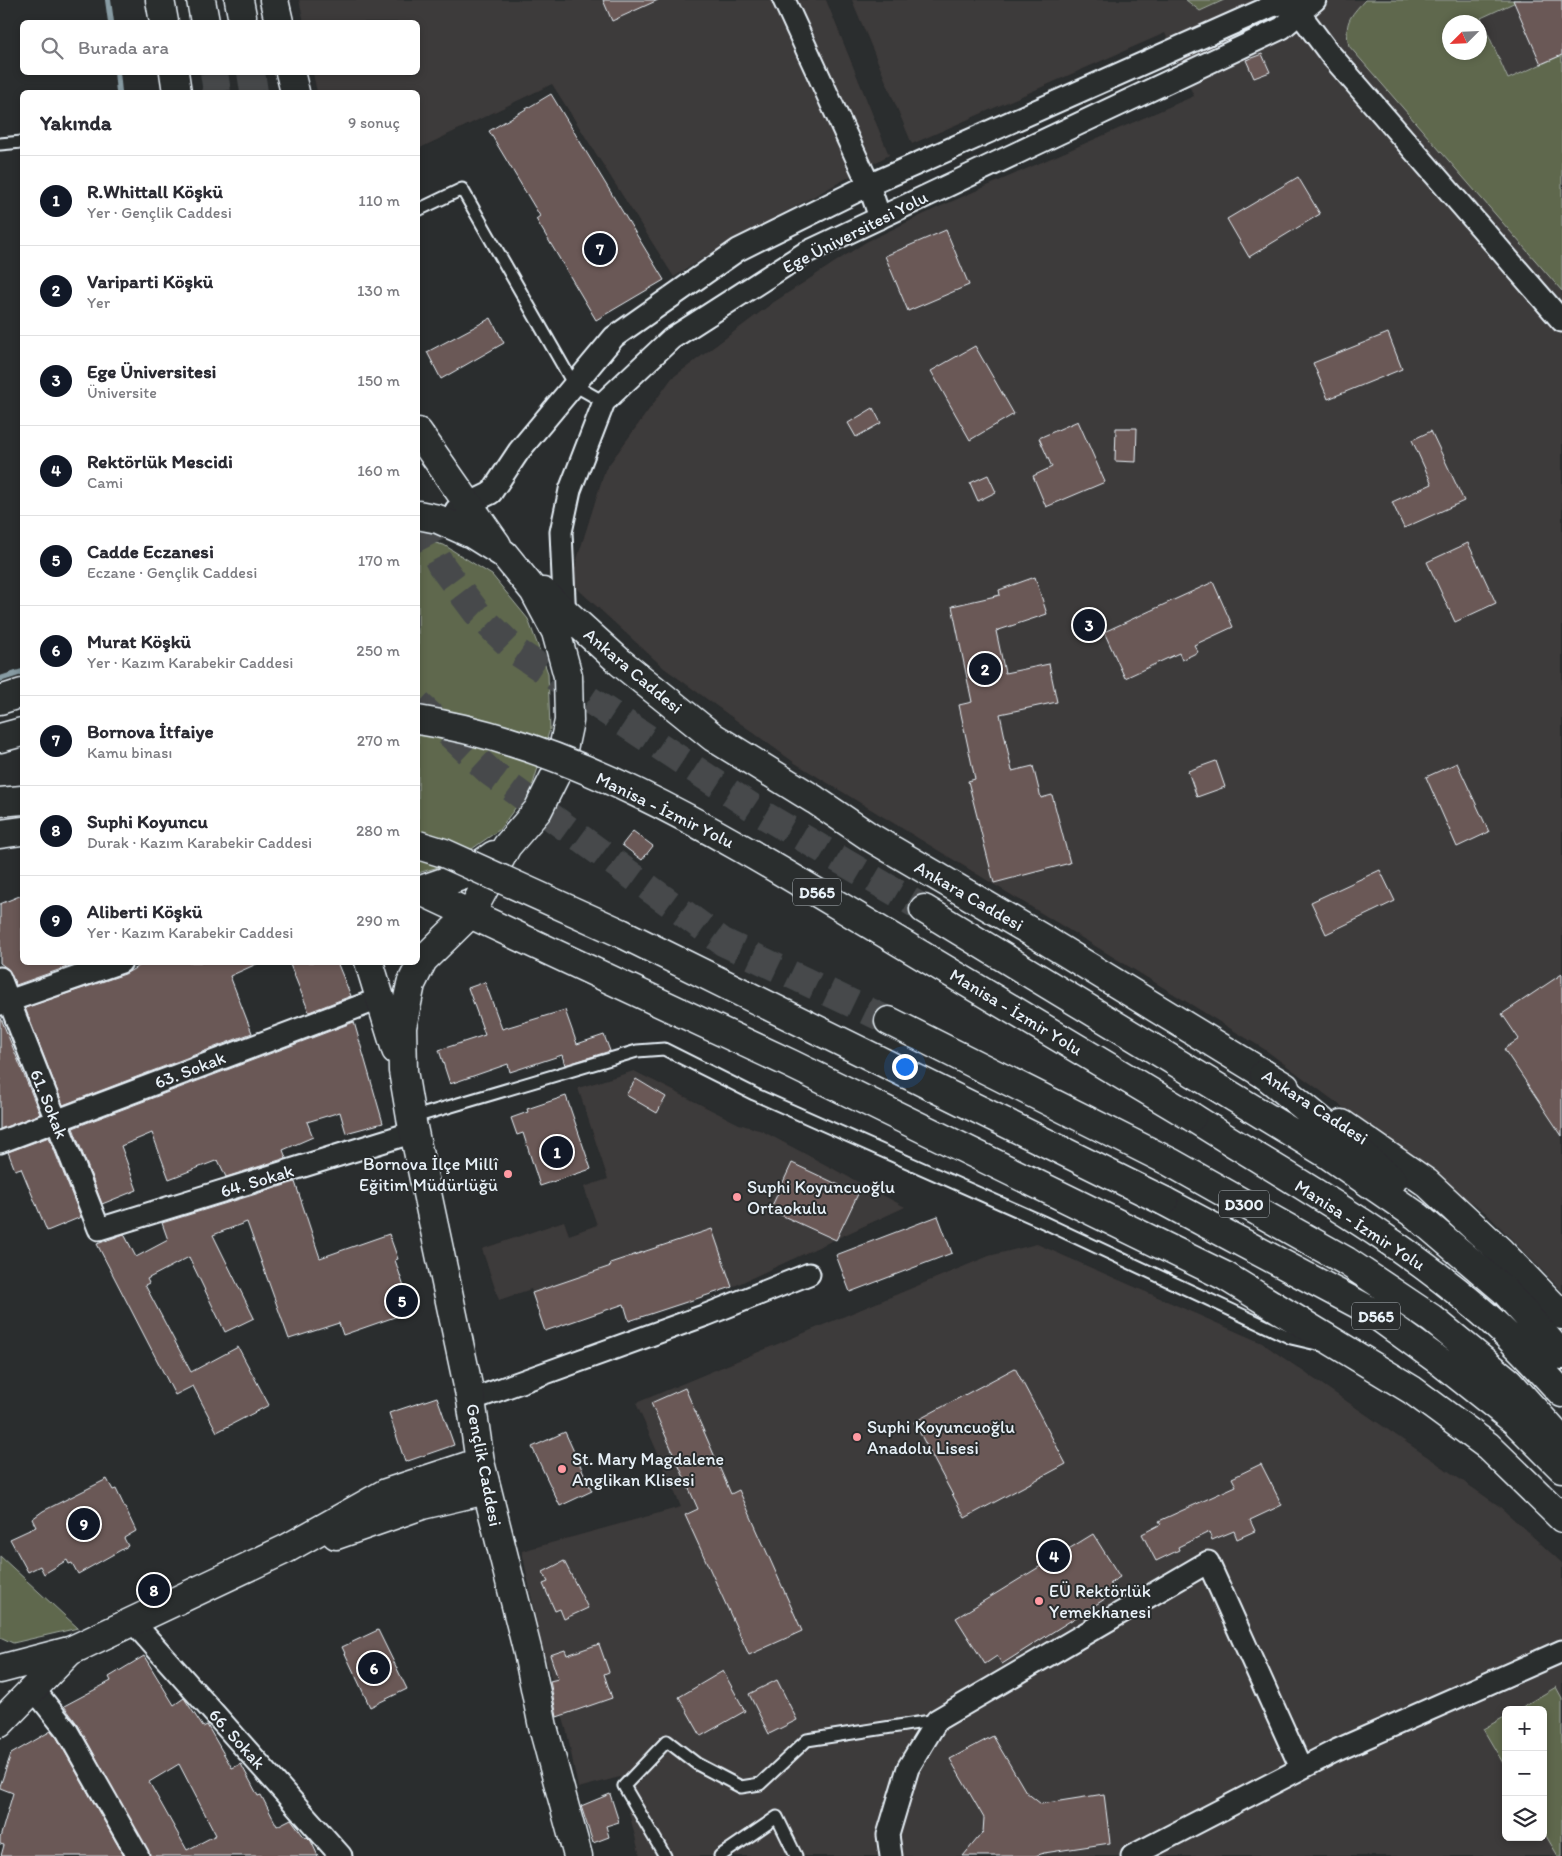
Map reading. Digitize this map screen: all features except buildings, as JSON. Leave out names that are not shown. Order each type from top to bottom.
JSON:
[{"type":"main road","points":[[160,0],[164,20]]},
{"type":"main road","points":[[201,0],[205,20]]},
{"type":"main road","points":[[274,0],[279,20]]},
{"type":"main road","points":[[174,75],[177,90]]},
{"type":"main road","points":[[291,75],[294,90]]},
{"type":"main road","name":"Ankara Caddesi","points":[[420,435],[504,554],[564,612],[620,662],[713,737],[815,800],[870,837],[1042,938],[1316,1106],[1427,1183],[1500,1251],[1562,1315]]},
{"type":"main road","points":[[420,891],[467,874],[507,846],[538,810],[559,768],[569,721],[568,676],[556,632],[534,591],[504,554],[472,534],[428,517]]},
{"type":"main road","points":[[0,700],[20,694]]},
{"type":"main road","name":"Manisa - İzmir Yolu","points":[[420,720],[528,748],[613,782],[751,853],[1192,1118],[1369,1228],[1423,1265],[1477,1308],[1562,1393]]},
{"type":"main road","points":[[0,738],[20,733]]},
{"type":"main road","points":[[0,802],[20,800]]},
{"type":"main road","points":[[0,834],[20,831]]},
{"type":"main road","name":"D565","points":[[420,846],[444,853],[621,933],[1164,1201],[1369,1310],[1442,1363],[1515,1421],[1562,1468]]},
{"type":"main road","name":"Gençlik Caddesi","points":[[507,846],[471,913],[423,960],[411,984],[402,1027],[403,1071],[412,1125],[471,1400],[486,1490],[528,1653],[543,1727],[578,1856]]},
{"type":"main road","points":[[420,891],[471,913],[800,1068],[1225,1276],[1412,1390],[1488,1446],[1562,1518]]},
{"type":"main road","name":"Ankara Caddesi","points":[[924,909],[1324,1152],[1417,1216],[1504,1290],[1562,1356]]},
{"type":"main road","name":"Gençlik Caddesi","points":[[370,965],[403,1071]]},
{"type":"main road","name":"D300","points":[[889,1021],[1170,1162],[1346,1261],[1430,1318],[1509,1382],[1562,1441]]},
{"type":"main road","points":[[1264,1074],[1414,1198],[1504,1290]]},
{"type":"main road","points":[[0,1669],[70,1651],[286,1549],[386,1493],[480,1462]]},
{"type":"main road","points":[[286,1549],[336,1535],[422,1505],[486,1490]]},
{"type":"main road","points":[[0,1724],[70,1651]]},
{"type":"street","points":[[784,0],[868,185],[880,218]]},
{"type":"street","points":[[1300,4],[1336,61],[1562,321]]},
{"type":"street","name":"Ege Üniversitesi Yolu","points":[[428,517],[468,505],[491,493],[519,451],[614,337],[738,250],[868,185],[1272,6],[1300,4]]},
{"type":"street","name":"Ege Üniversitesi Yolu","points":[[568,676],[561,532],[570,490],[604,402],[672,338],[805,253],[1282,28],[1300,4]]},
{"type":"street","points":[[4,1002],[112,965]]},
{"type":"street","name":"61. Sokak","points":[[0,978],[4,1002],[56,1120],[100,1229]]},
{"type":"street","name":"63. Sokak","points":[[0,1142],[379,999]]},
{"type":"street","name":"64. Sokak","points":[[100,1229],[412,1125]]},
{"type":"street","points":[[471,1400],[706,1315],[809,1274]]},
{"type":"street","points":[[891,1856],[888,1835],[908,1768],[937,1720],[1208,1562],[1301,1768]]},
{"type":"street","name":"66. Sokak","points":[[133,1622],[342,1856]]},
{"type":"street","points":[[1132,1856],[1335,1751],[1562,1651]]},
{"type":"street","points":[[33,1688],[67,1732],[138,1856]]},
{"type":"lane","points":[[0,144],[20,142]]},
{"type":"lane","points":[[420,209],[462,189],[574,386],[604,402]]},
{"type":"lane","points":[[412,1125],[637,1051],[664,1049],[754,1094],[1043,1222],[1291,1338],[1347,1351]]},
{"type":"lane","points":[[665,1856],[624,1786],[667,1741],[697,1764],[741,1787],[760,1784],[807,1740],[937,1720]]},
{"type":"lane","points":[[720,1856],[777,1817],[796,1856]]},
{"type":"shaded area","points":[[299,0],[826,0],[889,155],[713,252],[674,277],[552,84],[420,148],[420,90],[317,90],[313,75],[420,75],[420,20],[304,20]]},
{"type":"shaded area","points":[[852,0],[1562,0],[1562,1291],[1486,1213],[1264,1049],[795,763],[664,668],[570,582],[605,470],[672,378],[774,302],[866,242],[939,207],[1194,96],[1165,33],[912,144]]},
{"type":"shaded area","name":"Suphi Koyuncuoğlu Ortaokulu","points":[[634,1071],[739,1124],[762,1131],[905,1207],[732,1287],[629,1321],[624,1305],[545,1331],[531,1289],[499,1300],[482,1249],[564,1221],[569,1235],[597,1225],[584,1187],[608,1179],[578,1088]]},
{"type":"shaded area","points":[[1037,1244],[1262,1343],[1499,1506],[1562,1563],[1562,1856],[640,1856],[620,1777],[578,1788],[567,1732],[540,1639],[522,1551],[681,1507],[636,1403],[989,1256]]},
{"type":"green space","points":[[1186,0],[1224,0],[1200,11]]},
{"type":"green space","points":[[1365,0],[1520,0],[1487,15],[1442,15],[1442,60],[1487,60],[1487,32],[1508,79],[1562,55],[1562,291],[1349,46],[1347,32],[1352,16]]},
{"type":"green space","points":[[420,539],[444,545],[492,575],[528,619],[548,673],[550,729],[533,784],[499,830],[452,863],[420,872]]},
{"type":"green space","points":[[0,1556],[78,1628],[13,1643],[0,1637]]},
{"type":"green space","points":[[1556,1687],[1562,1698],[1562,1856],[1558,1856],[1547,1838],[1547,1706],[1524,1706]]},
{"type":"green space","points":[[1502,1718],[1502,1761],[1483,1729]]},
{"type":"waterway","points":[[108,0],[111,20]]},
{"type":"waterway","points":[[117,75],[119,90]]},
{"type":"waterway","points":[[0,679],[20,673]]},
{"type":"tunnel","points":[[214,75],[217,90]]},
{"type":"tunnel","points":[[251,75],[254,90]]},
{"type":"tunnel","points":[[420,525],[441,565],[477,613],[517,652],[764,815],[924,909]]},
{"type":"tunnel","points":[[420,706],[491,773],[723,942],[889,1021]]},
{"type":"place","name":"Bornova İtfaiye","points":[[600,249]]},
{"type":"place","name":"Ege Üniversitesi","points":[[1089,625]]},
{"type":"place","name":"Variparti Köşkü","points":[[985,669]]},
{"type":"place","name":"R.Whittall Köşkü","points":[[557,1152]]},
{"type":"place","name":"Bornova İlçe Millî Eğitim Müdürlüğü","points":[[508,1174]]},
{"type":"place","name":"Suphi Koyuncuoğlu Ortaokulu","points":[[737,1197]]},
{"type":"place","name":"Cadde Eczanesi","points":[[402,1301]]},
{"type":"place","name":"Suphi Koyuncuoğlu Anadolu Lisesi","points":[[857,1437]]},
{"type":"place","name":"St. Mary Magdalene Anglikan Klisesi","points":[[562,1469]]},
{"type":"place","name":"Aliberti Köşkü","points":[[84,1524]]},
{"type":"place","name":"Rektörlük Mescidi","points":[[1054,1556]]},
{"type":"place","name":"Suphi Koyuncu","points":[[154,1590]]},
{"type":"place","name":"EÜ Rektörlük Yemekhanesi","points":[[1039,1601]]},
{"type":"place","name":"Murat Köşkü","points":[[374,1668]]}]
